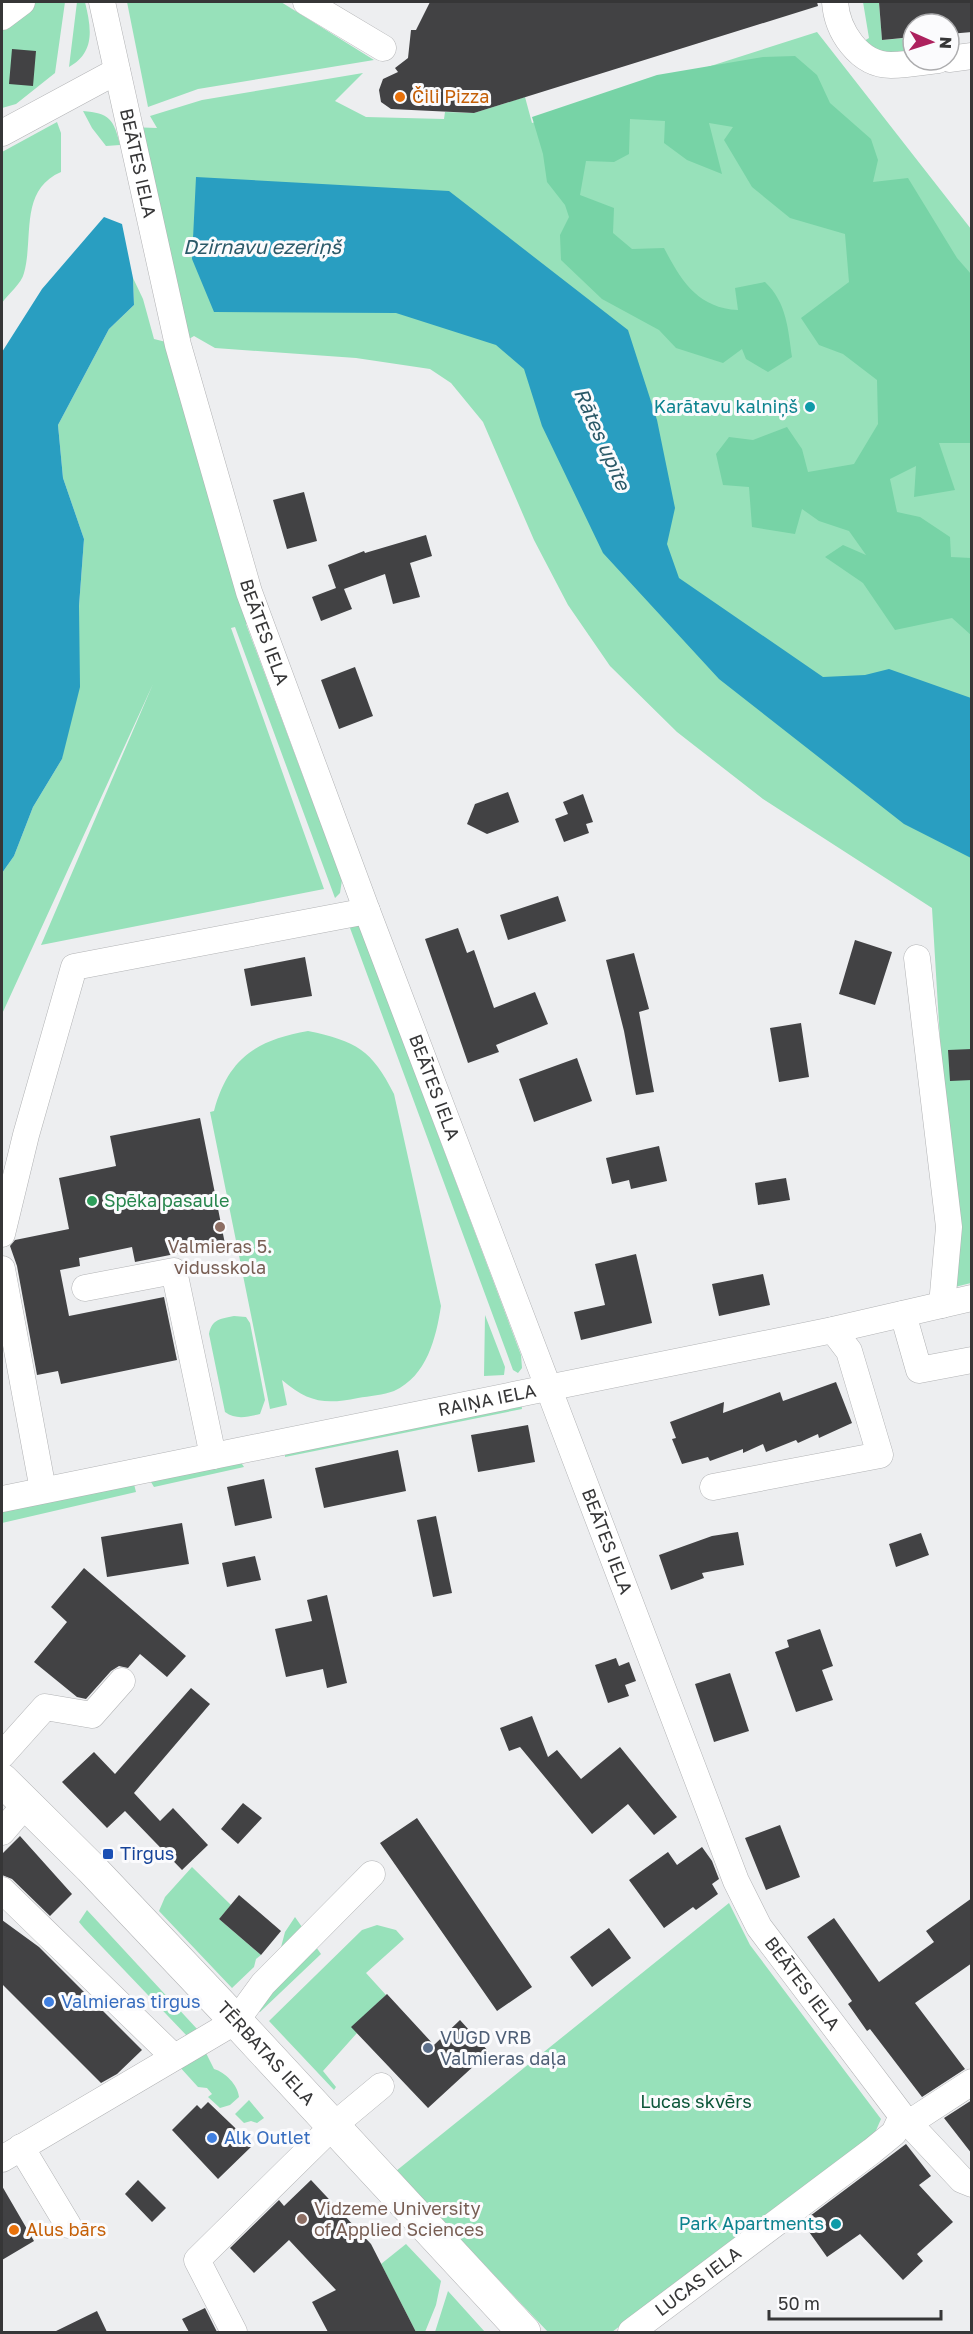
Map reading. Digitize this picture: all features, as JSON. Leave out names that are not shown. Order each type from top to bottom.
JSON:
[{"type":"main road","name":"TĒRBATAS IELA","points":[[2,1780],[90,1868],[245,2041],[333,2126],[524,2332]]},
{"type":"street","points":[[2,17],[22,2]]},
{"type":"street","name":"BEĀTES IELA","points":[[102,2],[178,345],[249,592],[736,1881],[759,1927],[905,2119],[962,2180],[972,2184]]},
{"type":"street","points":[[306,2],[383,48]]},
{"type":"street","points":[[836,2],[849,42],[868,60],[890,65],[901,64]]},
{"type":"street","points":[[2,133],[117,71]]},
{"type":"street","points":[[2,1234],[26,1135],[74,968],[368,911]]},
{"type":"street","points":[[917,958],[949,1227],[942,1305]]},
{"type":"street","points":[[2,1269],[42,1490]]},
{"type":"street","points":[[86,1288],[174,1271],[213,1456]]},
{"type":"street","name":"RAIŅA IELA","points":[[2,1499],[833,1330],[972,1298]]},
{"type":"street","points":[[903,1314],[919,1370],[972,1359]]},
{"type":"street","points":[[713,1487],[880,1455],[849,1351],[833,1330]]},
{"type":"street","points":[[2,1755],[45,1707],[92,1715],[122,1681]]},
{"type":"street","points":[[2,1832],[25,1805]]},
{"type":"street","points":[[68,2225],[11,2153],[174,2057],[245,2041],[264,1984],[372,1874]]},
{"type":"street","points":[[2,1890],[174,2057]]},
{"type":"street","points":[[905,2119],[972,2082]]},
{"type":"street","points":[[234,2332],[197,2260],[333,2126],[381,2086]]},
{"type":"street","name":"LUCAS IELA","points":[[631,2332],[872,2151],[894,2133],[905,2119]]},
{"type":"green space","points":[[36,2],[65,2],[55,73],[16,104],[2,108],[2,26]]},
{"type":"green space","points":[[77,2],[85,2],[90,30],[88,46],[84,54],[69,67]]},
{"type":"green space","points":[[127,2],[281,2],[374,60],[198,89],[148,107]]},
{"type":"green space","points":[[863,2],[879,2],[882,40],[901,38],[901,58],[890,59],[864,41],[869,38]]},
{"type":"green space","points":[[817,32],[971,229],[971,1283],[955,1287],[932,908],[763,799],[677,732],[610,666],[568,605],[534,540],[483,422],[451,383],[430,369],[356,358],[215,348],[194,336],[179,345],[259,619],[246,624],[342,880],[340,893],[335,898],[235,627],[231,628],[324,889],[41,945],[153,684],[2,1014],[2,873],[14,856],[33,807],[62,759],[79,606],[84,539],[63,478],[58,425],[109,329],[134,305],[133,278],[143,299],[154,339],[178,345],[129,127],[157,128],[150,116],[202,100],[363,73],[335,101],[366,117],[444,119],[445,112],[474,113],[525,97],[532,123]]},
{"type":"green space","points":[[795,56],[817,75],[830,103],[871,139],[878,160],[873,182],[908,178],[957,258],[971,274],[971,443],[939,443],[955,490],[914,497],[916,466],[890,479],[897,512],[920,517],[950,537],[951,557],[971,558],[971,635],[952,618],[895,630],[863,583],[825,557],[843,545],[866,555],[849,531],[819,521],[802,509],[795,534],[752,527],[749,487],[723,485],[716,454],[729,437],[753,440],[787,427],[802,449],[808,472],[854,464],[878,424],[877,380],[843,354],[819,345],[801,318],[849,282],[845,234],[790,218],[752,187],[724,140],[733,127],[709,123],[722,174],[687,160],[664,143],[665,121],[630,119],[629,154],[614,162],[586,161],[580,195],[614,208],[613,233],[632,249],[664,248],[684,281],[701,298],[712,304],[738,310],[735,288],[765,282],[782,308],[788,327],[792,357],[768,372],[746,359],[742,349],[723,363],[676,348],[659,330],[602,299],[561,260],[560,235],[569,217],[565,205],[547,182],[543,154],[532,117],[657,75],[763,57]]},
{"type":"green space","points":[[83,111],[99,114],[109,119],[113,123],[120,145],[106,146],[92,128]]},
{"type":"green space","points":[[57,122],[61,133],[61,172],[48,180],[39,190],[33,202],[23,277],[2,303],[2,152]]},
{"type":"green space","points":[[352,922],[358,922],[521,1355],[522,1368],[518,1373],[513,1370],[350,928]]},
{"type":"green space","points":[[308,1031],[339,1039],[361,1050],[378,1067],[394,1094],[441,1306],[433,1343],[422,1366],[415,1376],[394,1391],[346,1400],[326,1401],[300,1393],[282,1380],[287,1405],[270,1409],[210,1112],[214,1111],[227,1078],[247,1055],[273,1040]]},
{"type":"green space","points":[[485,1315],[505,1367],[504,1375],[484,1376]]},
{"type":"green space","points":[[234,1316],[246,1317],[250,1323],[265,1400],[260,1414],[246,1417],[237,1417],[225,1412],[209,1334],[212,1325],[221,1319]]},
{"type":"green space","points":[[521,1398],[522,1409],[285,1457],[285,1453]]},
{"type":"green space","points":[[238,1458],[244,1467],[154,1487],[151,1482]]},
{"type":"green space","points":[[133,1480],[136,1492],[2,1523],[2,1509]]},
{"type":"green space","points":[[192,1867],[231,1905],[219,1919],[261,1955],[256,1959],[254,1967],[232,1988],[159,1911],[165,1897]]},
{"type":"green space","name":"Lucas skvērs","points":[[729,1903],[750,1945],[881,2119],[874,2135],[612,2332],[548,2332],[396,2171]]},
{"type":"green space","points":[[87,1910],[198,2030],[188,2037],[84,1928],[79,1922]]},
{"type":"green space","points":[[295,1917],[321,1954],[260,2012],[245,1995],[280,1951],[285,1932]]},
{"type":"green space","points":[[377,1925],[396,1930],[404,1939],[366,1973],[386,1995],[352,2027],[357,2033],[323,2071],[336,2087],[334,2090],[269,2021],[362,1930]]},
{"type":"green space","points":[[205,2051],[214,2069],[226,2076],[238,2092],[239,2097],[230,2105],[220,2108],[208,2097],[212,2094],[207,2088],[198,2087],[178,2065]]},
{"type":"green space","points":[[249,2100],[264,2118],[257,2123],[251,2121],[244,2123],[235,2114]]},
{"type":"green space","points":[[406,2244],[441,2281],[436,2305],[425,2332],[416,2332],[381,2264]]},
{"type":"green space","points":[[448,2291],[485,2332],[435,2332]]},
{"type":"water","name":"Dzirnavu ezeriņš","points":[[196,177],[449,191],[628,330],[657,420],[675,508],[667,544],[679,578],[823,677],[865,675],[889,669],[971,698],[971,858],[904,824],[719,679],[603,553],[542,426],[524,369],[496,345],[396,313],[214,312],[192,259]]},
{"type":"water","name":"Dzirnavu ezeriņš","points":[[104,217],[122,224],[133,278],[134,305],[109,329],[58,425],[63,478],[84,539],[79,606],[80,687],[62,759],[33,807],[14,856],[2,873],[2,352],[42,289]]},
{"type":"building","points":[[430,2],[817,2],[818,6],[474,113],[391,109],[381,102],[379,90],[383,79],[398,72],[395,68],[408,58],[411,30],[416,30]]},
{"type":"building","points":[[879,2],[972,2],[972,32],[961,33],[961,12],[901,12],[901,38],[882,40]]},
{"type":"building","points":[[12,49],[36,51],[33,86],[9,84]]},
{"type":"building","points":[[304,492],[317,541],[287,549],[273,500]]},
{"type":"building","points":[[426,535],[432,556],[410,563],[420,597],[393,604],[385,574],[344,589],[352,609],[321,621],[312,597],[336,588],[328,565],[364,551],[365,553]]},
{"type":"building","points":[[355,667],[373,716],[339,729],[321,680]]},
{"type":"building","points":[[508,792],[519,822],[487,834],[467,824],[475,804]]},
{"type":"building","points":[[583,794],[593,822],[586,824],[589,833],[564,842],[555,819],[568,814],[563,802]]},
{"type":"building","points":[[558,896],[566,921],[508,940],[500,915]]},
{"type":"building","points":[[458,928],[467,953],[474,950],[494,1008],[535,992],[548,1024],[496,1045],[499,1052],[468,1063],[425,939]]},
{"type":"building","points":[[855,940],[892,952],[875,1005],[839,994]]},
{"type":"building","points":[[634,953],[649,1009],[639,1012],[654,1092],[636,1095],[624,1031],[606,960]]},
{"type":"building","points":[[305,957],[312,996],[251,1006],[244,969]]},
{"type":"building","points":[[801,1023],[809,1077],[779,1082],[770,1028]]},
{"type":"building","points":[[972,1049],[972,1080],[950,1081],[948,1050]]},
{"type":"building","points":[[577,1058],[592,1101],[534,1122],[519,1079]]},
{"type":"building","points":[[200,1118],[225,1244],[135,1262],[132,1247],[79,1258],[80,1266],[60,1270],[69,1316],[164,1297],[177,1360],[61,1384],[58,1371],[37,1375],[17,1266],[10,1246],[15,1240],[69,1229],[59,1178],[116,1166],[110,1136]]},
{"type":"building","points":[[659,1146],[667,1181],[631,1189],[629,1180],[612,1184],[606,1158]]},
{"type":"building","points":[[786,1178],[790,1200],[758,1205],[755,1183]]},
{"type":"building","points":[[636,1254],[652,1323],[581,1340],[574,1312],[605,1305],[595,1264]]},
{"type":"building","points":[[763,1274],[770,1305],[719,1316],[712,1284]]},
{"type":"building","points":[[836,1382],[852,1423],[819,1438],[818,1434],[798,1443],[796,1440],[766,1452],[763,1444],[743,1453],[743,1449],[710,1461],[708,1457],[682,1464],[672,1439],[676,1438],[670,1422],[724,1402],[723,1413],[780,1392],[783,1401]]},
{"type":"building","points":[[528,1425],[535,1462],[478,1472],[471,1435]]},
{"type":"building","points":[[398,1450],[406,1491],[324,1508],[315,1468]]},
{"type":"building","points":[[264,1479],[272,1518],[235,1526],[227,1487]]},
{"type":"building","points":[[436,1516],[452,1593],[433,1597],[417,1520]]},
{"type":"building","points":[[182,1523],[189,1564],[107,1577],[101,1537]]},
{"type":"building","points":[[738,1532],[744,1565],[702,1573],[704,1578],[671,1590],[659,1555],[712,1536]]},
{"type":"building","points":[[921,1533],[929,1555],[896,1567],[889,1544]]},
{"type":"building","points":[[255,1556],[261,1580],[227,1587],[222,1563]]},
{"type":"building","points":[[84,1568],[186,1656],[167,1677],[140,1654],[128,1668],[119,1666],[111,1671],[86,1699],[77,1697],[34,1662],[67,1622],[51,1607]]},
{"type":"building","points":[[327,1595],[347,1683],[327,1688],[323,1669],[286,1677],[275,1629],[312,1621],[307,1600]]},
{"type":"building","points":[[820,1629],[833,1666],[822,1670],[833,1700],[796,1712],[775,1652],[789,1647],[787,1640]]},
{"type":"building","points":[[616,1658],[619,1666],[629,1662],[636,1681],[625,1685],[629,1696],[608,1703],[595,1665]]},
{"type":"building","points":[[730,1673],[749,1731],[714,1742],[695,1684]]},
{"type":"building","points":[[191,1688],[210,1704],[134,1793],[160,1821],[173,1808],[208,1845],[182,1870],[125,1811],[107,1828],[62,1782],[94,1752],[115,1774]]},
{"type":"building","points":[[532,1716],[548,1757],[557,1750],[581,1779],[620,1747],[677,1817],[654,1835],[628,1804],[592,1834],[520,1747],[509,1751],[500,1728]]},
{"type":"building","points":[[243,1803],[262,1818],[238,1844],[221,1829]]},
{"type":"building","points":[[417,1818],[532,1987],[497,2011],[380,1843]]},
{"type":"building","points":[[780,1825],[800,1877],[766,1890],[745,1838]]},
{"type":"building","points":[[20,1836],[72,1894],[50,1916],[12,1879],[2,1875],[2,1854]]},
{"type":"building","points":[[702,1847],[712,1861],[719,1879],[712,1884],[718,1894],[696,1910],[693,1907],[664,1928],[629,1880],[668,1852],[677,1865]]},
{"type":"building","points":[[239,1895],[281,1931],[261,1955],[219,1919]]},
{"type":"building","points":[[972,1898],[972,1963],[915,2003],[965,2069],[922,2097],[870,2029],[867,2031],[848,2004],[852,2001],[807,1937],[834,1918],[879,1982],[934,1942],[926,1931]]},
{"type":"building","points":[[2,1920],[39,1947],[142,2050],[117,2074],[101,2083],[2,1984]]},
{"type":"building","points":[[609,1928],[631,1958],[592,1987],[570,1957]]},
{"type":"building","name":"VUGD VRB Valmieras daļa","points":[[387,1994],[434,2045],[460,2020],[489,2052],[428,2108],[351,2027]]},
{"type":"building","points":[[972,2100],[972,2154],[944,2118]]},
{"type":"building","name":"Alk Outlet","points":[[208,2102],[253,2145],[218,2179],[172,2130],[197,2105],[201,2109]]},
{"type":"building","points":[[906,2144],[931,2176],[919,2185],[953,2222],[917,2254],[923,2261],[903,2280],[860,2234],[827,2257],[802,2222]]},
{"type":"building","points":[[138,2180],[166,2208],[152,2222],[125,2194]]},
{"type":"building","points":[[311,2180],[371,2244],[416,2332],[328,2332],[312,2302],[336,2290],[289,2240],[254,2273],[230,2248],[279,2200],[284,2206]]},
{"type":"building","name":"Alus bārs","points":[[2,2186],[34,2241],[2,2260]]},
{"type":"building","points":[[205,2308],[217,2332],[189,2332],[182,2319]]},
{"type":"building","points":[[97,2311],[107,2332],[54,2332]]},
{"type":"place","name":"Čili Pizza","points":[[400,97]]},
{"type":"place","name":"Karātavu kalniņš","points":[[810,407]]},
{"type":"place","name":"Spēka pasaule","points":[[92,1201]]},
{"type":"place","name":"Valmieras 5. vidusskola","points":[[220,1227]]},
{"type":"place","name":"Tirgus","points":[[108,1854]]},
{"type":"place","name":"Valmieras tirgus","points":[[49,2002]]},
{"type":"place","name":"VUGD VRB Valmieras daļa","points":[[428,2048]]},
{"type":"place","name":"Alk Outlet","points":[[212,2138]]},
{"type":"place","name":"Vidzeme University of Applied Sciences","points":[[302,2219]]},
{"type":"place","name":"Park Apartments","points":[[836,2224]]},
{"type":"place","name":"Alus bārs","points":[[14,2230]]},
{"type":"water label","name":"Rātes upīte","points":[[602,439]]}]
